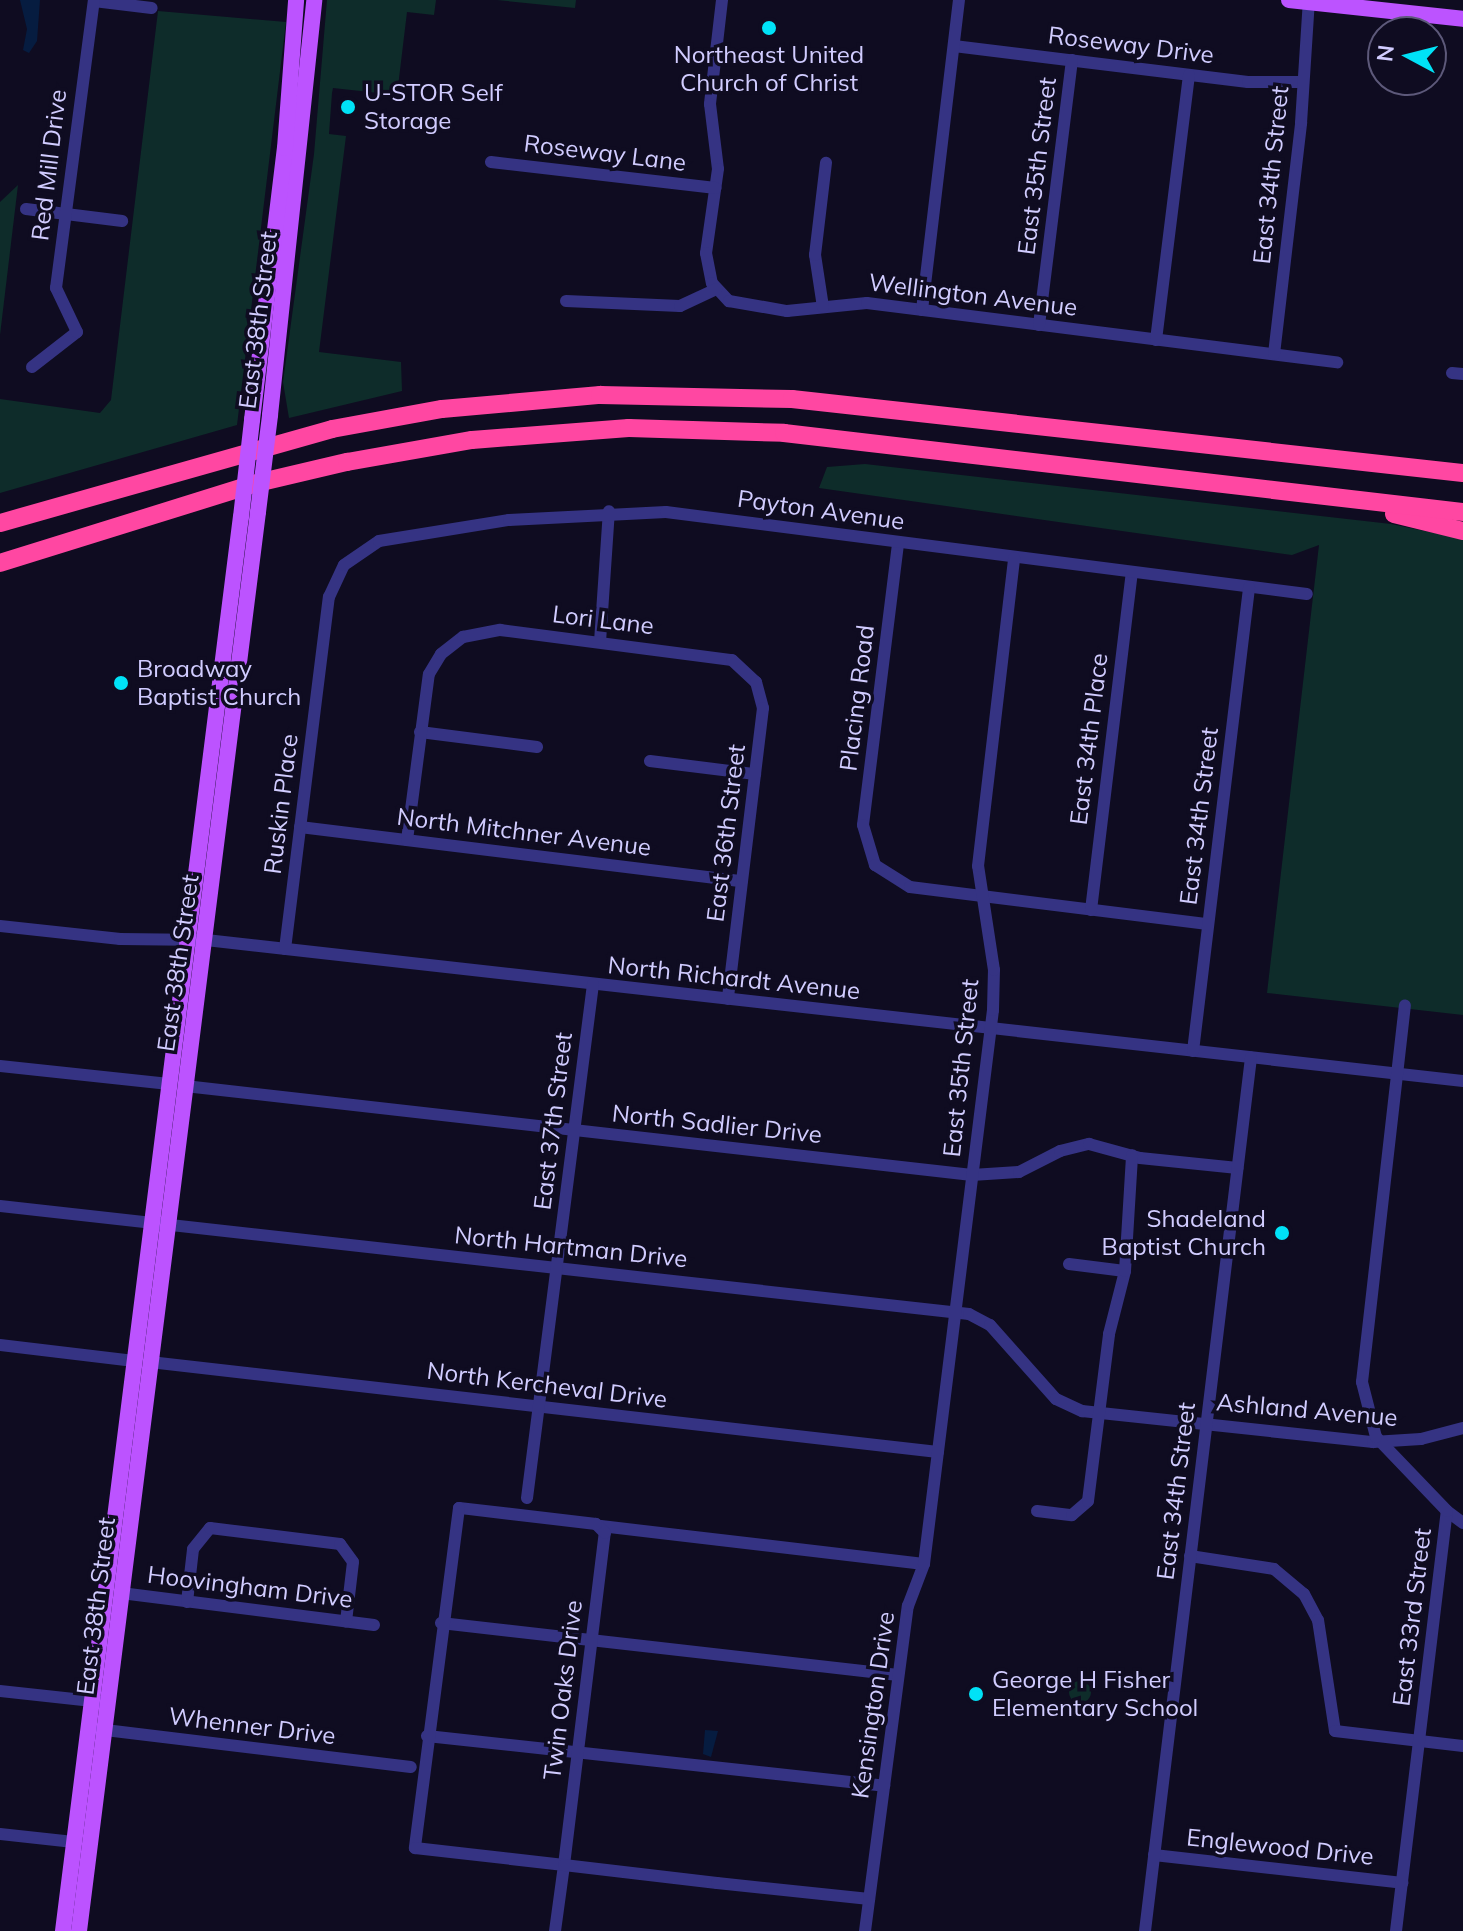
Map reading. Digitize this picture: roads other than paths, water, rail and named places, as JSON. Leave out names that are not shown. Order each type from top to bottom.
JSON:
[{"type":"highway","points":[[2,522],[332,429],[473,405],[600,395],[792,399],[1463,473]]},
{"type":"highway","points":[[0,563],[253,484],[347,462],[503,436],[629,428],[784,433],[1349,502],[1463,512]]},
{"type":"highway","points":[[1349,502],[1463,531]]},
{"type":"main road","name":"East 38th Street","points":[[63,1931],[74,1842],[100,1702],[177,1085],[187,938],[285,148],[296,0]]},
{"type":"main road","name":"East 38th Street","points":[[177,1085],[206,940],[270,415],[314,0]]},
{"type":"main road","points":[[1289,0],[1463,19]]},
{"type":"main road","name":"East 38th Street","points":[[100,1702],[121,1593],[142,1362]]},
{"type":"main road","name":"East 38th Street","points":[[79,1931],[96,1729]]},
{"type":"street","points":[[94,0],[152,8]]},
{"type":"street","name":"Red Mill Drive","points":[[32,367],[77,329],[56,291],[94,0]]},
{"type":"street","points":[[566,301],[684,305],[716,289],[706,253],[718,162],[710,104],[722,0]]},
{"type":"street","points":[[922,310],[959,0]]},
{"type":"street","name":"East 34th Street","points":[[1274,354],[1309,1]]},
{"type":"street","name":"Roseway Drive","points":[[954,46],[1189,75],[1303,82]]},
{"type":"street","name":"East 35th Street","points":[[1039,325],[1072,60]]},
{"type":"street","points":[[1156,340],[1189,75]]},
{"type":"street","name":"Roseway Lane","points":[[491,162],[715,188]]},
{"type":"street","points":[[823,307],[815,255],[826,163]]},
{"type":"street","points":[[26,209],[122,221]]},
{"type":"street","name":"Wellington Avenue","points":[[716,289],[745,308],[823,307],[859,303],[1337,362]]},
{"type":"street","points":[[600,642],[609,511]]},
{"type":"street","name":"Payton Avenue","points":[[340,572],[360,551],[391,538],[609,511],[694,515],[898,544],[1307,594]]},
{"type":"street","name":"Placing Road","points":[[898,544],[863,825],[870,857],[884,874],[902,885],[979,896]]},
{"type":"street","name":"East 35th Street","points":[[934,1488],[991,1028],[994,970],[979,896],[979,849],[1014,558]]},
{"type":"street","name":"Ruskin Place","points":[[285,949],[329,597],[340,572]]},
{"type":"street","name":"East 34th Place","points":[[1091,910],[1132,573]]},
{"type":"street","name":"East 34th Street","points":[[1193,1051],[1249,587]]},
{"type":"street","name":"Lori Lane","points":[[420,732],[432,667],[447,648],[470,634],[491,630],[718,656],[751,675]]},
{"type":"street","name":"East 36th Street","points":[[728,999],[763,708],[751,675]]},
{"type":"street","points":[[407,840],[420,732],[537,747]]},
{"type":"street","points":[[650,761],[755,774]]},
{"type":"street","name":"North Mitchner Avenue","points":[[300,827],[742,881]]},
{"type":"street","points":[[979,896],[1208,924]]},
{"type":"street","name":"North Richardt Avenue","points":[[0,926],[120,939],[206,940],[1463,1081]]},
{"type":"street","name":"East 37th Street","points":[[538,1406],[593,984]]},
{"type":"street","name":"East 33rd Street","points":[[1396,1931],[1447,1511],[1380,1442],[1366,1411],[1362,1366],[1405,1005]]},
{"type":"street","name":"East 34th Street","points":[[1145,1931],[1251,1057]]},
{"type":"street","name":"North Sadlier Drive","points":[[0,1066],[972,1175],[1019,1172],[1081,1145],[1106,1146],[1132,1155],[1237,1168]]},
{"type":"street","points":[[1037,1511],[1076,1514],[1088,1498],[1109,1334],[1125,1271],[1132,1155]]},
{"type":"street","name":"North Hartman Drive","points":[[0,1206],[956,1313],[990,1325],[1058,1401],[1099,1413]]},
{"type":"street","points":[[1069,1264],[1125,1271]]},
{"type":"street","name":"North Kercheval Drive","points":[[0,1345],[938,1452]]},
{"type":"street","points":[[527,1498],[538,1406]]},
{"type":"street","name":"Ashland Avenue","points":[[1099,1413],[1380,1442],[1463,1428]]},
{"type":"street","name":"Kensington Drive","points":[[865,1931],[908,1606],[924,1564],[934,1488]]},
{"type":"street","points":[[869,1899],[415,1848],[441,1623],[459,1508],[924,1564]]},
{"type":"street","points":[[1447,1511],[1463,1523]]},
{"type":"street","name":"Twin Oaks Drive","points":[[555,1931],[605,1533],[601,1526]]},
{"type":"street","points":[[187,1602],[198,1536],[210,1528],[253,1533],[340,1544],[349,1552],[353,1562],[346,1622]]},
{"type":"street","points":[[1190,1556],[1274,1569],[1304,1594],[1318,1620],[1335,1731],[1463,1746]]},
{"type":"street","name":"Hoovingham Drive","points":[[121,1593],[374,1625]]},
{"type":"street","points":[[441,1623],[898,1675]]},
{"type":"street","points":[[0,1691],[100,1702]]},
{"type":"street","name":"Whenner Drive","points":[[96,1729],[411,1767]]},
{"type":"street","points":[[427,1736],[577,1755],[884,1786]]},
{"type":"street","points":[[0,1834],[74,1842]]},
{"type":"street","name":"Englewood Drive","points":[[1154,1855],[1402,1883]]},
{"type":"water","points":[[20,0],[40,0],[37,41],[29,53],[23,50],[27,29]]},
{"type":"water","points":[[705,1730],[718,1731],[711,1757],[703,1754]]},
{"type":"place","name":"Northeast United Church of Christ","points":[[769,28]]},
{"type":"place","name":"U-STOR Self Storage","points":[[348,107]]},
{"type":"place","name":"Broadway Baptist Church","points":[[121,683]]},
{"type":"place","name":"Shadeland Baptist Church","points":[[1282,1233]]},
{"type":"place","name":"George H Fisher Elementary School","points":[[976,1694]]}]
